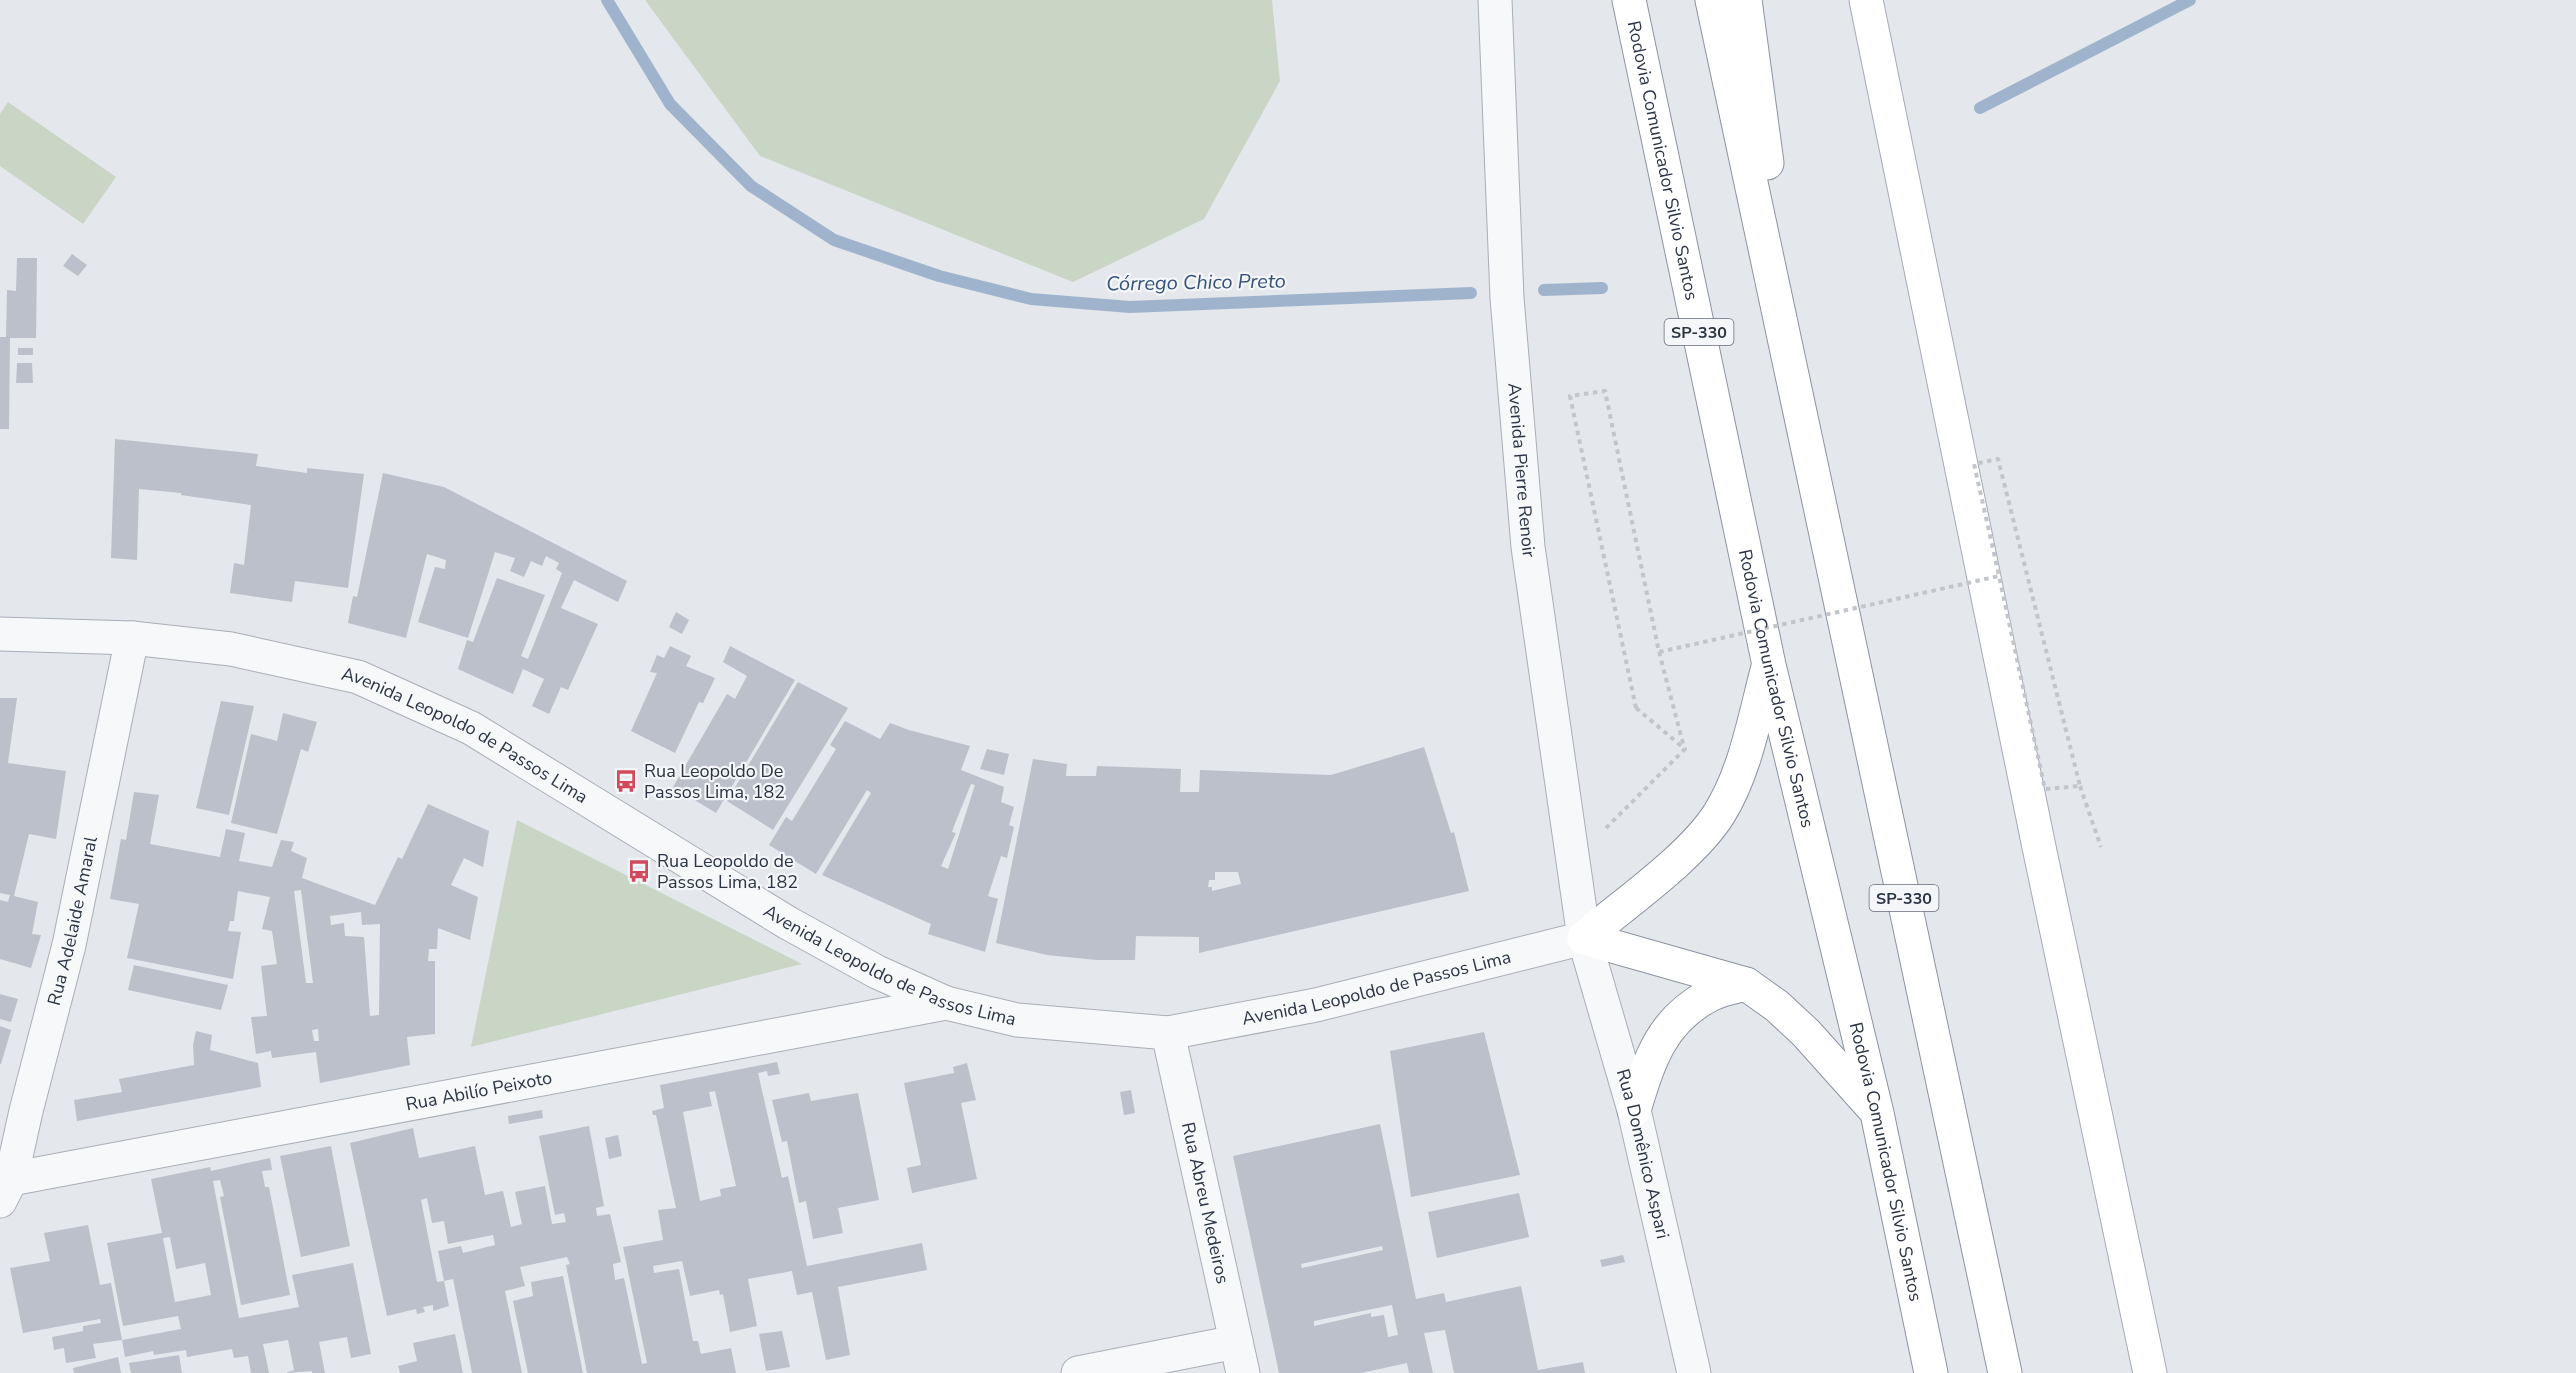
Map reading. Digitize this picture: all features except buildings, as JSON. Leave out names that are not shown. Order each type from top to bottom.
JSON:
[{"type":"main road","name":"Rodovia Comunicador Silvio Santos","points":[[1629,0],[1769,665],[1877,1113],[1931,1373]]},
{"type":"main road","name":"SP-330","points":[[1712,0],[2005,1373]]},
{"type":"main road","points":[[1745,0],[1803,423]]},
{"type":"main road","points":[[1866,0],[2038,847],[2150,1373]]},
{"type":"main road","points":[[1584,938],[1688,851],[1719,814],[1738,772],[1769,665]]},
{"type":"main road","points":[[1584,938],[1746,984],[1777,1006],[1806,1033],[1877,1113]]},
{"type":"main road","points":[[1634,1110],[1647,1068],[1660,1039],[1684,1012],[1712,994],[1746,984]]},
{"type":"street","name":"Avenida Pierre Renoir","points":[[1495,0],[1507,298],[1528,547],[1584,938]]},
{"type":"street","name":"Avenida Leopoldo de Passos Lima","points":[[0,634],[132,638],[231,649],[358,677],[471,728],[788,924],[877,972],[946,1004],[1017,1020],[1168,1033],[1316,1005],[1584,938]]},
{"type":"street","name":"Rua Adelaide Amaral","points":[[6,1190],[69,945],[132,638]]},
{"type":"street","name":"Rua Domênico Aspari","points":[[1584,938],[1634,1110],[1694,1373]]},
{"type":"street","name":"Rua Abilío Peixoto","points":[[6,1190],[946,1004]]},
{"type":"street","name":"Rua Abreu Medeiros","points":[[1168,1033],[1239,1358]]},
{"type":"street","points":[[1681,1316],[1717,1373]]},
{"type":"street","points":[[1078,1373],[1239,1358]]},
{"type":"path","points":[[1605,391],[1659,652],[1684,749],[1636,708],[1570,396],[1605,391]]},
{"type":"path","points":[[2080,786],[2045,789],[1974,464],[1998,459],[2080,786],[2101,847]]},
{"type":"path","points":[[1659,652],[1999,576]]},
{"type":"path","points":[[1603,831],[1684,749]]},
{"type":"green space","points":[[645,0],[1272,0],[1280,81],[1204,219],[1073,282],[760,156]]},
{"type":"green space","points":[[8,102],[116,177],[83,224],[0,166],[0,114]]},
{"type":"green space","points":[[517,820],[802,964],[471,1047]]},
{"type":"waterway","name":"Córrego Chico Preto","points":[[607,0],[670,104],[751,186],[834,240],[939,276],[1031,299],[1130,307],[1471,293]]},
{"type":"waterway","name":"Córrego Chico Preto","points":[[1980,108],[2190,0]]},
{"type":"waterway","name":"Córrego Chico Preto","points":[[1544,290],[1602,288]]},
{"type":"place","name":"Rua Leopoldo De Passos Lima, 182","points":[[626,781]]},
{"type":"place","name":"Rua Leopoldo de Passos Lima, 182","points":[[639,871]]}]
